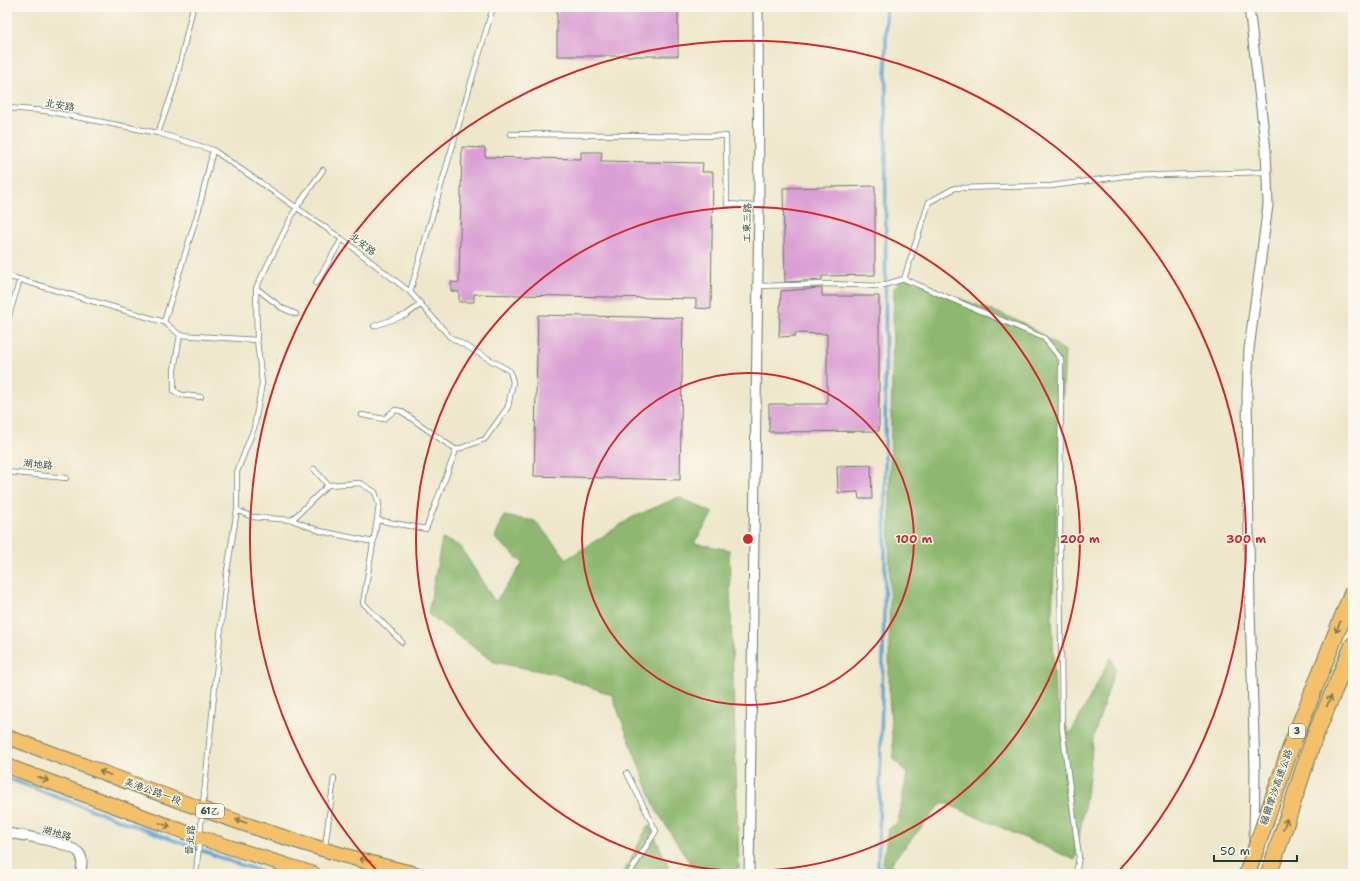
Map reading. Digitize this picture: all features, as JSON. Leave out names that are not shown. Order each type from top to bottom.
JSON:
[{"type":"highway","name":"福爾摩沙高速公路","points":[[1247,874],[1292,744],[1353,591]]},
{"type":"highway","name":"福爾摩沙高速公路","points":[[1269,874],[1314,738],[1353,645]]},
{"type":"main road","name":"美港公路一段","points":[[7,737],[201,808],[324,849],[416,874]]},
{"type":"main road","points":[[7,766],[200,838],[314,874]]},
{"type":"street","name":"工東三路","points":[[749,874],[759,206],[758,7]]},
{"type":"street","points":[[1249,7],[1266,150],[1268,205],[1249,349],[1250,611],[1255,769],[1253,874]]},
{"type":"street","name":"湖地路","points":[[7,833],[34,838],[73,849],[80,853],[82,860],[80,874]]},
{"type":"lane","points":[[158,133],[174,85],[193,7]]},
{"type":"lane","points":[[410,292],[492,7]]},
{"type":"lane","name":"北安路","points":[[7,108],[46,111],[158,133],[213,150],[342,239],[410,292],[450,337],[510,371],[513,382],[508,407],[485,439],[456,450]]},
{"type":"lane","points":[[511,134],[726,136],[728,204],[759,206]]},
{"type":"lane","points":[[164,322],[199,209],[213,150]]},
{"type":"lane","points":[[296,314],[282,308],[256,288],[296,208],[323,170]]},
{"type":"lane","points":[[904,279],[929,202],[954,188],[1051,186],[1125,176],[1266,172]]},
{"type":"lane","points":[[316,283],[342,239]]},
{"type":"lane","points":[[7,276],[164,322],[180,335],[257,340]]},
{"type":"lane","points":[[7,322],[20,279]]},
{"type":"lane","points":[[758,286],[830,284],[880,286],[904,279],[1044,338],[1061,359],[1060,558],[1062,728],[1079,857],[1076,874]]},
{"type":"lane","name":"晉北路","points":[[196,874],[200,838],[201,808],[226,577],[237,510],[237,472],[254,428],[262,383],[257,340],[256,288]]},
{"type":"lane","points":[[374,326],[406,315],[421,304]]},
{"type":"lane","points":[[180,335],[174,370],[174,391],[182,395],[201,397]]},
{"type":"lane","points":[[362,415],[384,419],[395,410],[401,411],[456,450],[426,529],[377,520]]},
{"type":"lane","points":[[314,469],[328,485]]},
{"type":"lane","name":"湖地路","points":[[7,472],[66,478]]},
{"type":"lane","points":[[292,520],[328,485],[360,483],[368,486],[375,492],[380,504],[363,603],[402,642]]},
{"type":"lane","points":[[237,510],[252,517],[292,520],[320,531],[373,542]]},
{"type":"lane","points":[[627,773],[656,831],[629,874]]},
{"type":"lane","points":[[324,849],[334,778]]},
{"type":"green space","points":[[902,277],[1022,322],[1065,351],[1052,612],[1055,698],[1070,735],[1111,657],[1115,669],[1093,738],[1088,786],[1075,860],[943,802],[892,862],[893,873],[881,874],[888,830],[898,822],[907,774],[894,759],[889,697],[890,463],[894,288]]},
{"type":"green space","points":[[679,497],[713,513],[694,543],[729,550],[739,868],[710,874],[697,874],[656,810],[612,695],[555,674],[494,662],[428,614],[442,539],[460,546],[495,602],[523,563],[495,538],[504,516],[535,521],[567,559],[633,517]]},
{"type":"green space","points":[[649,824],[672,874],[623,874]]},
{"type":"building","points":[[678,7],[678,56],[557,56],[557,8]]},
{"type":"building","points":[[462,147],[485,148],[485,157],[581,159],[581,152],[602,152],[601,161],[703,163],[702,172],[713,172],[711,309],[696,308],[696,299],[474,294],[474,302],[459,302],[459,292],[451,291],[451,282],[459,283]]},
{"type":"building","points":[[875,186],[875,275],[822,276],[822,280],[785,282],[783,188]]},
{"type":"building","points":[[822,288],[822,296],[879,296],[879,431],[769,432],[769,404],[827,404],[827,334],[796,333],[795,336],[779,337],[781,291]]},
{"type":"building","points":[[538,315],[683,318],[680,480],[534,476]]},
{"type":"building","points":[[871,465],[872,499],[859,499],[858,492],[838,493],[837,466]]},
{"type":"waterway","points":[[878,870],[885,572],[886,7]]},
{"type":"waterway","points":[[7,778],[232,862],[270,874]]}]
